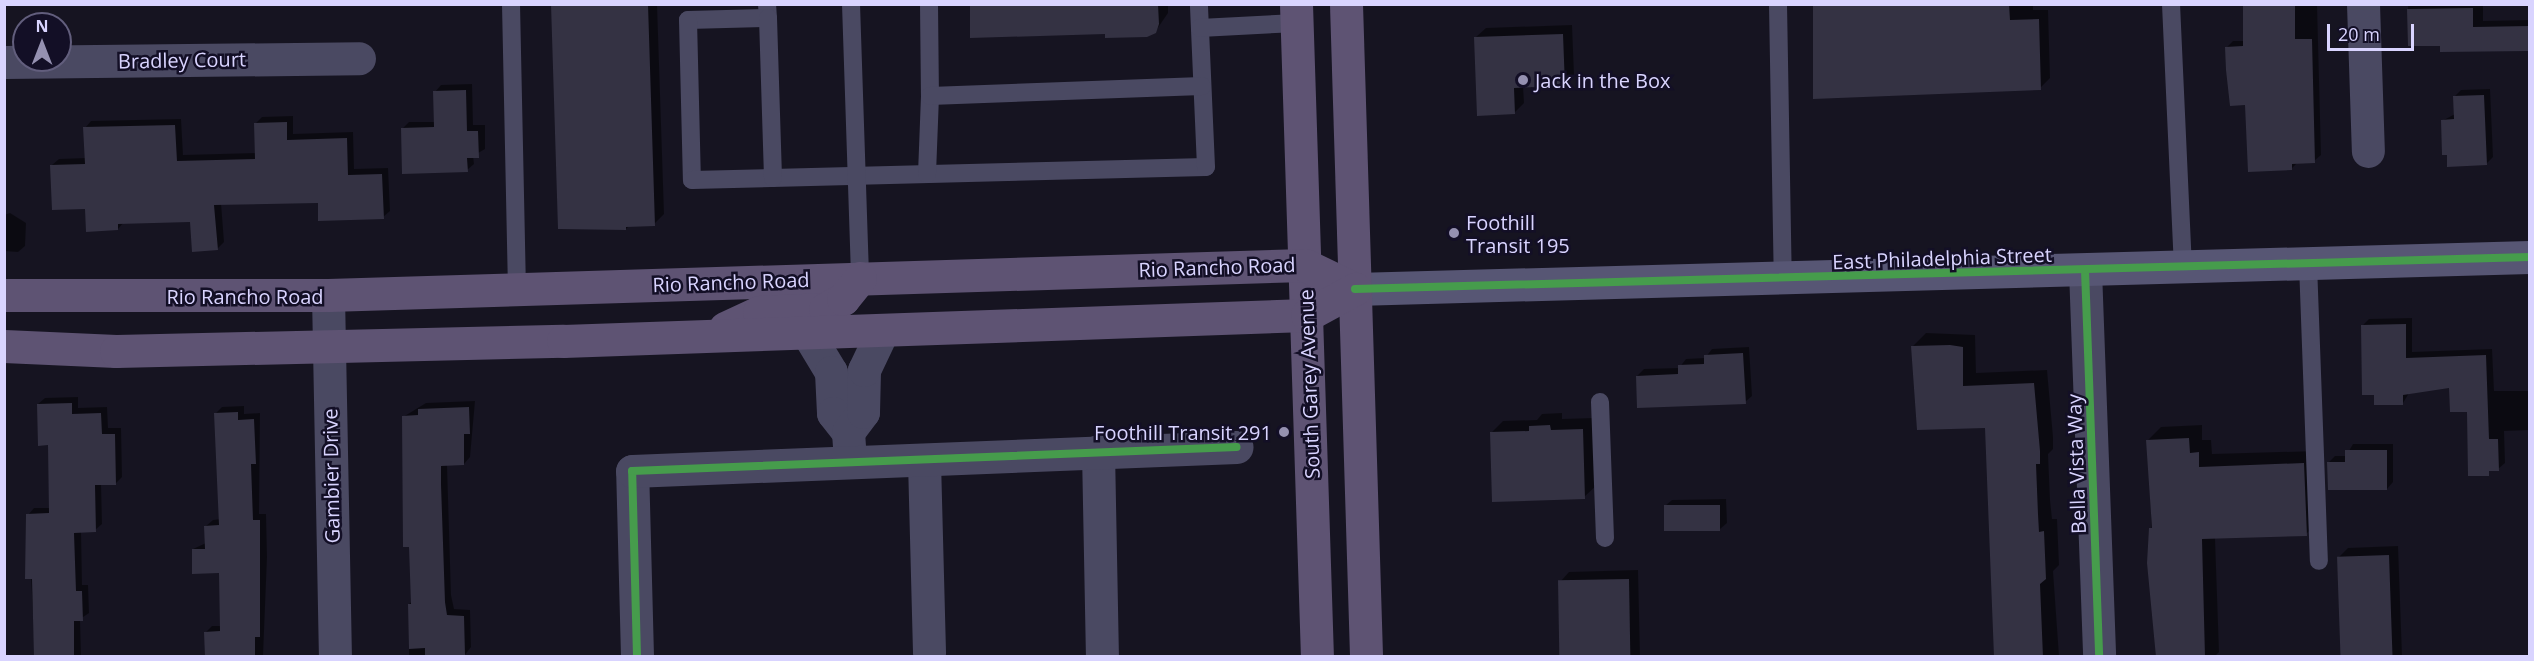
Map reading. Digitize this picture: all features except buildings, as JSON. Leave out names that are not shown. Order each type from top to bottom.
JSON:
[{"type":"main road","points":[[1346,4],[1366,657]]},
{"type":"main road","name":"South Garey Avenue","points":[[1296,14],[1317,657]]},
{"type":"main road","name":"Rio Rancho Road","points":[[4,295],[328,296],[1305,265],[1355,289]]},
{"type":"main road","points":[[712,337],[738,319],[759,312],[825,309],[843,299],[860,278]]},
{"type":"main road","points":[[517,289],[520,342]]},
{"type":"main road","points":[[4,346],[116,351],[520,342],[808,334],[1307,315],[1355,289]]},
{"type":"street","points":[[2363,4],[2368,151]]},
{"type":"street","name":"Bradley Court","points":[[4,62],[359,58]]},
{"type":"street","name":"East Philadelphia Street","points":[[1355,289],[2529,257]]},
{"type":"street","name":"Bella Vista Way","points":[[2085,270],[2099,657]]},
{"type":"street","name":"Gambier Drive","points":[[328,296],[335,657]]},
{"type":"street","points":[[849,447],[863,412],[864,370],[883,330]]},
{"type":"street","points":[[808,334],[831,372],[833,413],[849,447]]},
{"type":"street","points":[[637,657],[632,471],[849,447],[924,461],[1098,451],[1237,447]]},
{"type":"street","points":[[1098,451],[1102,657]]},
{"type":"street","points":[[924,461],[929,653]]},
{"type":"lane","points":[[511,4],[517,289]]},
{"type":"lane","points":[[851,4],[860,278]]},
{"type":"lane","points":[[927,174],[930,96],[929,4]]},
{"type":"lane","points":[[773,178],[768,11],[688,20],[692,180],[856,176],[1206,167],[1199,4]]},
{"type":"lane","points":[[1778,4],[1783,278]]},
{"type":"lane","points":[[2170,4],[2183,267]]},
{"type":"lane","points":[[1200,28],[1296,14]]},
{"type":"lane","points":[[930,96],[1202,86]]},
{"type":"lane","points":[[2308,264],[2319,561]]},
{"type":"lane","points":[[1600,402],[1605,538]]},
{"type":"cycle path","points":[[1355,289],[2530,257]]},
{"type":"cycle path","points":[[2085,270],[2099,656]]},
{"type":"cycle path","points":[[637,656],[632,471],[1237,447]]},
{"type":"place","name":"Jack in the Box","points":[[1523,80]]},
{"type":"place","name":"Foothill Transit 195","points":[[1454,233]]},
{"type":"place","name":"Foothill Transit 291","points":[[1284,432]]}]
